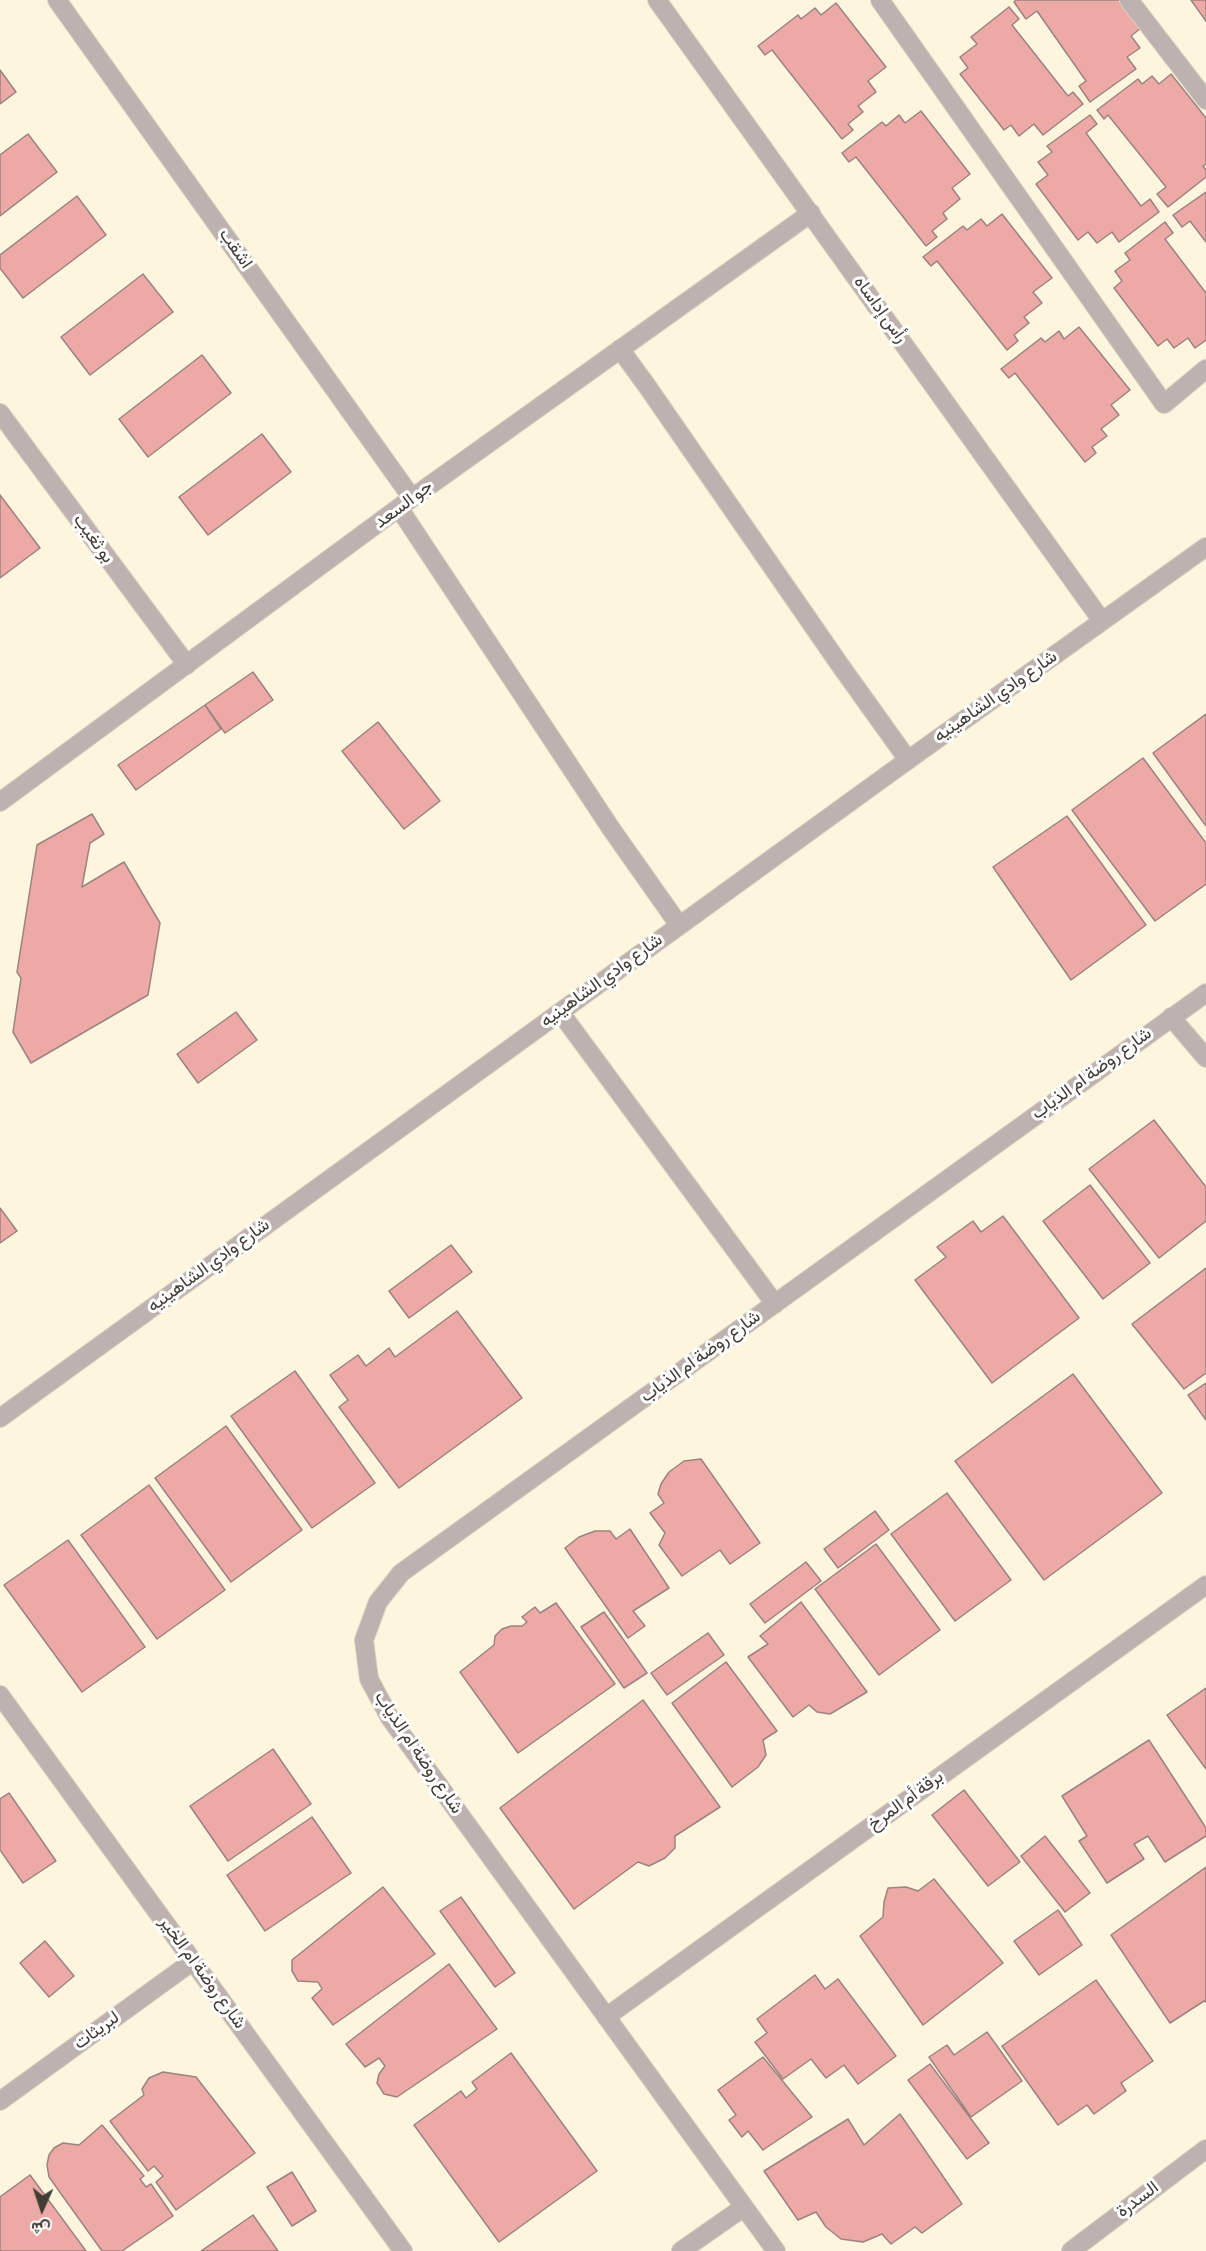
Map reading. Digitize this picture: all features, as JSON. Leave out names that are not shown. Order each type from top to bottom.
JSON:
[{"type":"street","name":"اشقب","points":[[57,0],[406,503],[612,830],[679,925]]},
{"type":"street","name":"رأس إداساه","points":[[657,0],[1102,621]]},
{"type":"street","points":[[880,0],[1164,404],[1206,369]]},
{"type":"street","points":[[1129,0],[1206,100]]},
{"type":"street","name":"جو السعد","points":[[0,802],[406,503],[811,213]]},
{"type":"street","points":[[620,349],[908,760]]},
{"type":"street","name":"بو ثغيب","points":[[0,413],[187,665]]},
{"type":"street","name":"شارع وادي الشاهينيه","points":[[0,1418],[679,925],[1206,547]]},
{"type":"street","name":"شارع روضة ام الذياب","points":[[776,2251],[390,1718],[369,1679],[364,1640],[378,1602],[400,1574],[1206,993]]},
{"type":"street","name":"شارع روضة ام الذياب","points":[[560,1012],[775,1304]]},
{"type":"street","points":[[1171,1017],[1206,1058]]},
{"type":"street","name":"برقة أم المرخ","points":[[606,2017],[1206,1584]]},
{"type":"street","name":"شارع روضة ام الخير","points":[[0,1695],[403,2251]]},
{"type":"street","name":"لبريثات","points":[[0,2101],[193,1961]]},
{"type":"street","name":"السدرة","points":[[1071,2251],[1206,2149]]},
{"type":"street","points":[[681,2251],[744,2206]]},
{"type":"building","points":[[1016,0],[1121,0],[1141,28],[1131,36],[1140,48],[1127,57],[1136,69],[1090,102],[1079,86],[1086,81],[1037,11],[1026,19],[1014,2]]},
{"type":"building","points":[[1191,0],[1206,0],[1206,21]]},
{"type":"building","points":[[836,3],[886,67],[868,81],[876,92],[858,106],[863,112],[848,124],[853,130],[842,139],[772,50],[765,55],[758,46],[798,15],[801,19],[815,8],[821,15]]},
{"type":"building","points":[[1009,7],[1019,19],[1012,25],[1068,96],[1073,92],[1083,104],[1043,135],[1034,124],[1019,136],[1011,125],[1004,130],[960,74],[968,68],[960,57],[977,44],[971,37]]},
{"type":"building","points":[[0,70],[16,92],[0,104]]},
{"type":"building","points":[[1171,74],[1206,118],[1206,164],[1203,166],[1206,170],[1206,177],[1168,207],[1157,194],[1166,187],[1108,115],[1104,119],[1097,110],[1138,79],[1142,84],[1152,76],[1159,84]]},
{"type":"building","points":[[921,111],[970,174],[952,188],[960,199],[943,213],[947,219],[932,231],[937,237],[926,246],[856,157],[849,162],[842,153],[882,122],[886,126],[899,115],[905,123]]},
{"type":"building","points":[[1090,115],[1097,124],[1086,133],[1141,206],[1150,199],[1159,212],[1119,242],[1112,232],[1097,243],[1088,232],[1078,240],[1036,184],[1048,175],[1038,162],[1052,152],[1047,146]]},
{"type":"building","points":[[28,134],[57,172],[0,216],[0,155]]},
{"type":"building","points":[[1206,192],[1206,242],[1190,221],[1182,227],[1173,215]]},
{"type":"building","points":[[77,196],[106,235],[23,298],[0,268],[0,255]]},
{"type":"building","points":[[1002,214],[1052,278],[1033,292],[1042,303],[1024,317],[1029,323],[1014,335],[1018,341],[1007,350],[937,261],[931,266],[923,257],[963,226],[967,230],[981,219],[987,226]]},
{"type":"building","points":[[1165,222],[1173,233],[1165,239],[1206,293],[1206,340],[1195,348],[1188,338],[1174,348],[1167,339],[1158,346],[1114,288],[1122,281],[1115,271],[1130,260],[1125,253]]},
{"type":"building","points":[[143,274],[173,312],[90,375],[61,337]]},
{"type":"building","points":[[1079,327],[1130,390],[1111,405],[1119,415],[1101,429],[1107,436],[1092,447],[1096,453],[1085,462],[1015,373],[1009,378],[1001,369],[1041,338],[1045,342],[1059,331],[1064,339]]},
{"type":"building","points":[[202,355],[231,393],[148,457],[119,419]]},
{"type":"building","points":[[262,434],[291,472],[208,535],[179,497]]},
{"type":"building","points":[[0,495],[40,548],[0,578]]},
{"type":"building","points":[[253,672],[273,700],[225,733],[205,705]]},
{"type":"building","points":[[205,705],[221,729],[136,790],[118,765]]},
{"type":"building","points":[[1206,714],[1206,826],[1153,753]]},
{"type":"building","points":[[378,722],[440,801],[404,829],[342,751]]},
{"type":"building","points":[[1143,758],[1206,843],[1206,884],[1155,921],[1072,810]]},
{"type":"building","points":[[92,814],[104,834],[90,843],[82,887],[124,862],[160,923],[148,995],[31,1063],[13,1032],[21,978],[17,972],[37,845]]},
{"type":"building","points":[[1067,816],[1146,925],[1071,980],[993,867]]},
{"type":"building","points":[[236,1012],[257,1040],[198,1083],[177,1054]]},
{"type":"building","points":[[1154,1120],[1206,1187],[1206,1221],[1159,1258],[1089,1169]]},
{"type":"building","points":[[1090,1185],[1150,1263],[1103,1299],[1043,1221]]},
{"type":"building","points":[[0,1208],[17,1231],[0,1243]]},
{"type":"building","points":[[1003,1216],[1079,1318],[992,1383],[915,1280],[946,1257],[937,1247],[973,1221],[981,1232]]},
{"type":"building","points":[[451,1245],[472,1272],[409,1318],[389,1291]]},
{"type":"building","points":[[1206,1268],[1206,1373],[1184,1389],[1132,1324]]},
{"type":"building","points":[[457,1311],[522,1398],[399,1488],[339,1407],[348,1400],[330,1375],[358,1355],[366,1366],[389,1348],[395,1357]]},
{"type":"building","points":[[295,1371],[375,1483],[312,1528],[231,1416]]},
{"type":"building","points":[[1073,1374],[1162,1493],[1044,1580],[955,1461]]},
{"type":"building","points":[[1206,1383],[1206,1420],[1188,1395]]},
{"type":"building","points":[[226,1426],[302,1530],[231,1582],[155,1478]]},
{"type":"building","points":[[701,1459],[760,1543],[730,1564],[720,1550],[682,1576],[659,1545],[665,1533],[650,1513],[664,1503],[658,1494],[669,1472],[684,1461]]},
{"type":"building","points":[[149,1485],[225,1590],[157,1639],[81,1535]]},
{"type":"building","points":[[947,1493],[1011,1580],[955,1621],[891,1534]]},
{"type":"building","points":[[875,1511],[889,1530],[838,1568],[824,1549]]},
{"type":"building","points":[[630,1529],[669,1588],[633,1611],[645,1626],[628,1638],[565,1548],[579,1537],[595,1531],[610,1531],[616,1539]]},
{"type":"building","points":[[68,1540],[145,1647],[82,1692],[4,1585]]},
{"type":"building","points":[[876,1544],[940,1630],[879,1675],[815,1589]]},
{"type":"building","points":[[806,1562],[821,1581],[765,1623],[750,1604]]},
{"type":"building","points":[[801,1602],[867,1692],[830,1714],[817,1712],[809,1705],[793,1717],[748,1657],[768,1644],[760,1636]]},
{"type":"building","points":[[556,1603],[615,1684],[518,1753],[460,1672],[494,1645],[495,1636],[502,1629],[522,1626],[527,1622],[522,1617],[535,1607],[540,1613]]},
{"type":"building","points":[[604,1612],[647,1673],[624,1688],[581,1627]]},
{"type":"building","points":[[708,1633],[724,1655],[667,1695],[651,1673]]},
{"type":"building","points":[[726,1662],[777,1731],[763,1740],[766,1755],[758,1767],[732,1787],[672,1703]]},
{"type":"building","points":[[1206,1688],[1206,1769],[1167,1715]]},
{"type":"building","points":[[643,1700],[720,1807],[675,1836],[675,1848],[665,1858],[649,1866],[638,1862],[574,1909],[500,1808]]},
{"type":"building","points":[[1149,1740],[1206,1828],[1206,1836],[1165,1862],[1148,1836],[1134,1844],[1144,1859],[1107,1883],[1079,1841],[1087,1836],[1062,1796]]},
{"type":"building","points":[[273,1749],[311,1804],[228,1861],[190,1806]]},
{"type":"building","points":[[964,1790],[1020,1862],[988,1886],[932,1815]]},
{"type":"building","points":[[9,1793],[56,1861],[23,1883],[0,1850],[0,1799]]},
{"type":"building","points":[[312,1817],[351,1873],[265,1931],[227,1875]]},
{"type":"building","points":[[1045,1836],[1090,1893],[1065,1912],[1021,1856]]},
{"type":"building","points":[[1206,1867],[1206,2002],[1204,2001],[1170,2023],[1111,1935]]},
{"type":"building","points":[[934,1879],[1003,1963],[923,2025],[860,1936],[883,1917],[888,1888],[906,1887],[918,1891]]},
{"type":"building","points":[[383,1887],[435,1954],[333,2025],[312,1998],[322,1989],[318,1982],[298,1981],[292,1971],[292,1960]]},
{"type":"building","points":[[461,1897],[515,1973],[495,1987],[440,1911]]},
{"type":"building","points":[[1058,1910],[1082,1945],[1039,1975],[1014,1941]]},
{"type":"building","points":[[45,1941],[74,1976],[49,1997],[20,1963]]},
{"type":"building","points":[[449,1964],[497,2029],[397,2097],[384,2094],[377,2083],[379,2074],[385,2066],[379,2058],[365,2067],[346,2044]]},
{"type":"building","points":[[815,1975],[825,1989],[838,1979],[896,2056],[858,2084],[844,2065],[826,2078],[811,2059],[783,2079],[755,2042],[767,2033],[757,2019]]},
{"type":"building","points":[[1096,1980],[1153,2061],[1121,2083],[1126,2091],[1094,2114],[1087,2105],[1058,2125],[1002,2046]]},
{"type":"building","points":[[987,2032],[1022,2081],[971,2117],[929,2057],[947,2045],[954,2055]]},
{"type":"building","points":[[511,2053],[597,2171],[499,2242],[414,2125],[461,2091],[466,2098],[477,2089],[472,2082]]},
{"type":"building","points":[[763,2057],[812,2117],[763,2150],[748,2131],[742,2137],[729,2120],[736,2115],[718,2090]]},
{"type":"building","points":[[930,2064],[989,2143],[967,2159],[908,2080]]},
{"type":"building","points":[[163,2072],[196,2077],[255,2153],[176,2210],[156,2182],[163,2176],[154,2166],[148,2171],[110,2121],[144,2095],[142,2089],[149,2078]]},
{"type":"building","points":[[900,2114],[962,2204],[922,2233],[915,2227],[891,2244],[882,2234],[863,2242],[841,2239],[826,2227],[816,2212],[798,2220],[764,2171],[848,2119],[864,2145]]},
{"type":"building","points":[[102,2125],[144,2176],[140,2179],[146,2187],[151,2184],[173,2216],[122,2251],[102,2251],[49,2177],[47,2165],[49,2155],[54,2148],[63,2143],[79,2145]]},
{"type":"building","points":[[292,2172],[316,2211],[292,2226],[267,2187]]},
{"type":"building","points":[[30,2175],[86,2251],[0,2251],[0,2197]]},
{"type":"building","points":[[253,2215],[278,2251],[201,2251]]}]
